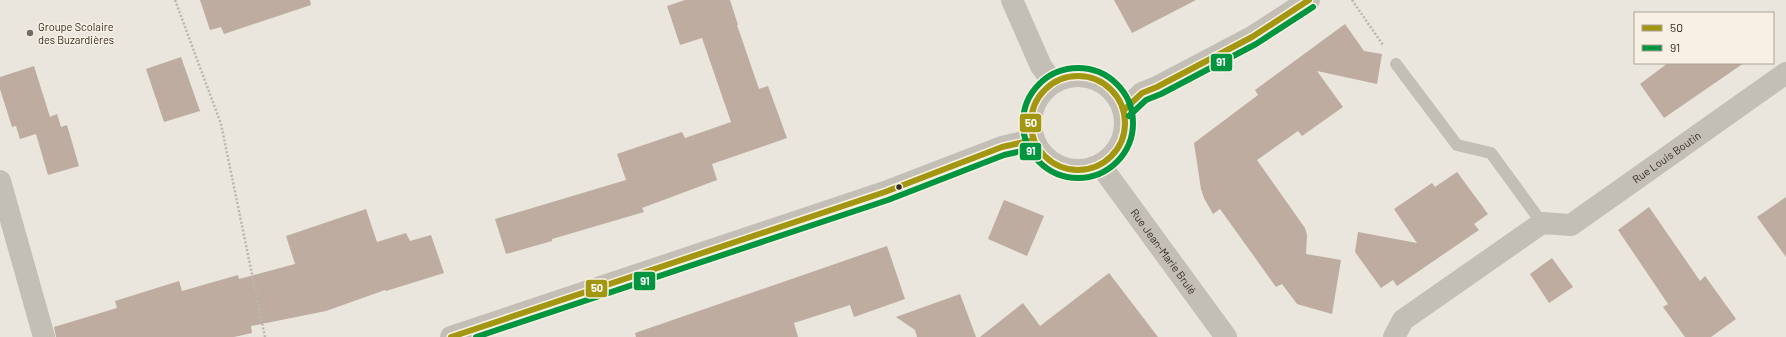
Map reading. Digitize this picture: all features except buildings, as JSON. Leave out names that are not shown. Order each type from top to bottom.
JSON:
[{"type":"street","points":[[1012,0],[1037,60],[1053,83]]},
{"type":"street","points":[[1124,110],[1142,93],[1157,87],[1252,37],[1309,0]]},
{"type":"street","name":"Rue Louis Boutin","points":[[1542,224],[1571,225],[1786,73]]},
{"type":"street","points":[[1081,76],[1095,79],[1108,86],[1118,97],[1124,110],[1126,126],[1122,142],[1114,156],[1101,166],[1085,170],[1069,170],[1054,164],[1041,154],[1033,140],[1030,124],[1033,107],[1041,93],[1053,83],[1066,77],[1081,76]]},
{"type":"street","points":[[452,337],[885,192],[1002,146],[1033,140]]},
{"type":"street","name":"Rue Jean-Marie Brulé","points":[[1101,166],[1226,337]]},
{"type":"street","points":[[0,181],[44,337]]},
{"type":"street","points":[[1394,337],[1403,320],[1542,224]]},
{"type":"lane","points":[[1396,64],[1457,145],[1490,153],[1542,224]]},
{"type":"path","points":[[175,0],[221,124],[265,337]]},
{"type":"path","points":[[1352,0],[1386,49]]},
{"type":"transit line","name":"50","points":[[1124,110],[1142,93],[1157,87],[1252,37],[1309,0]]},
{"type":"transit line","name":"91","points":[[1129,116],[1146,100],[1161,94],[1256,44],[1313,7]]},
{"type":"transit line","name":"91","points":[[1078,68],[1099,72],[1109,77],[1117,84],[1124,92],[1129,102],[1133,123],[1129,144],[1124,154],[1117,162],[1109,169],[1099,174],[1078,178],[1057,174],[1047,169],[1039,162],[1032,154],[1027,144],[1023,123],[1027,102],[1032,92],[1039,84],[1047,77],[1057,72],[1078,68]]},
{"type":"transit line","name":"50","points":[[1078,76],[1096,79],[1111,90],[1122,105],[1125,123],[1122,141],[1111,156],[1096,167],[1078,170],[1060,167],[1045,156],[1034,141],[1031,123],[1034,105],[1045,90],[1060,79],[1078,76]]},
{"type":"transit line","name":"50","points":[[451,337],[885,192],[1002,147],[1033,140]]},
{"type":"transit line","name":"91","points":[[476,337],[888,200],[1004,155],[1035,148]]},
{"type":"place","name":"Groupe Scolaire des Buzardières","points":[[30,33]]}]
